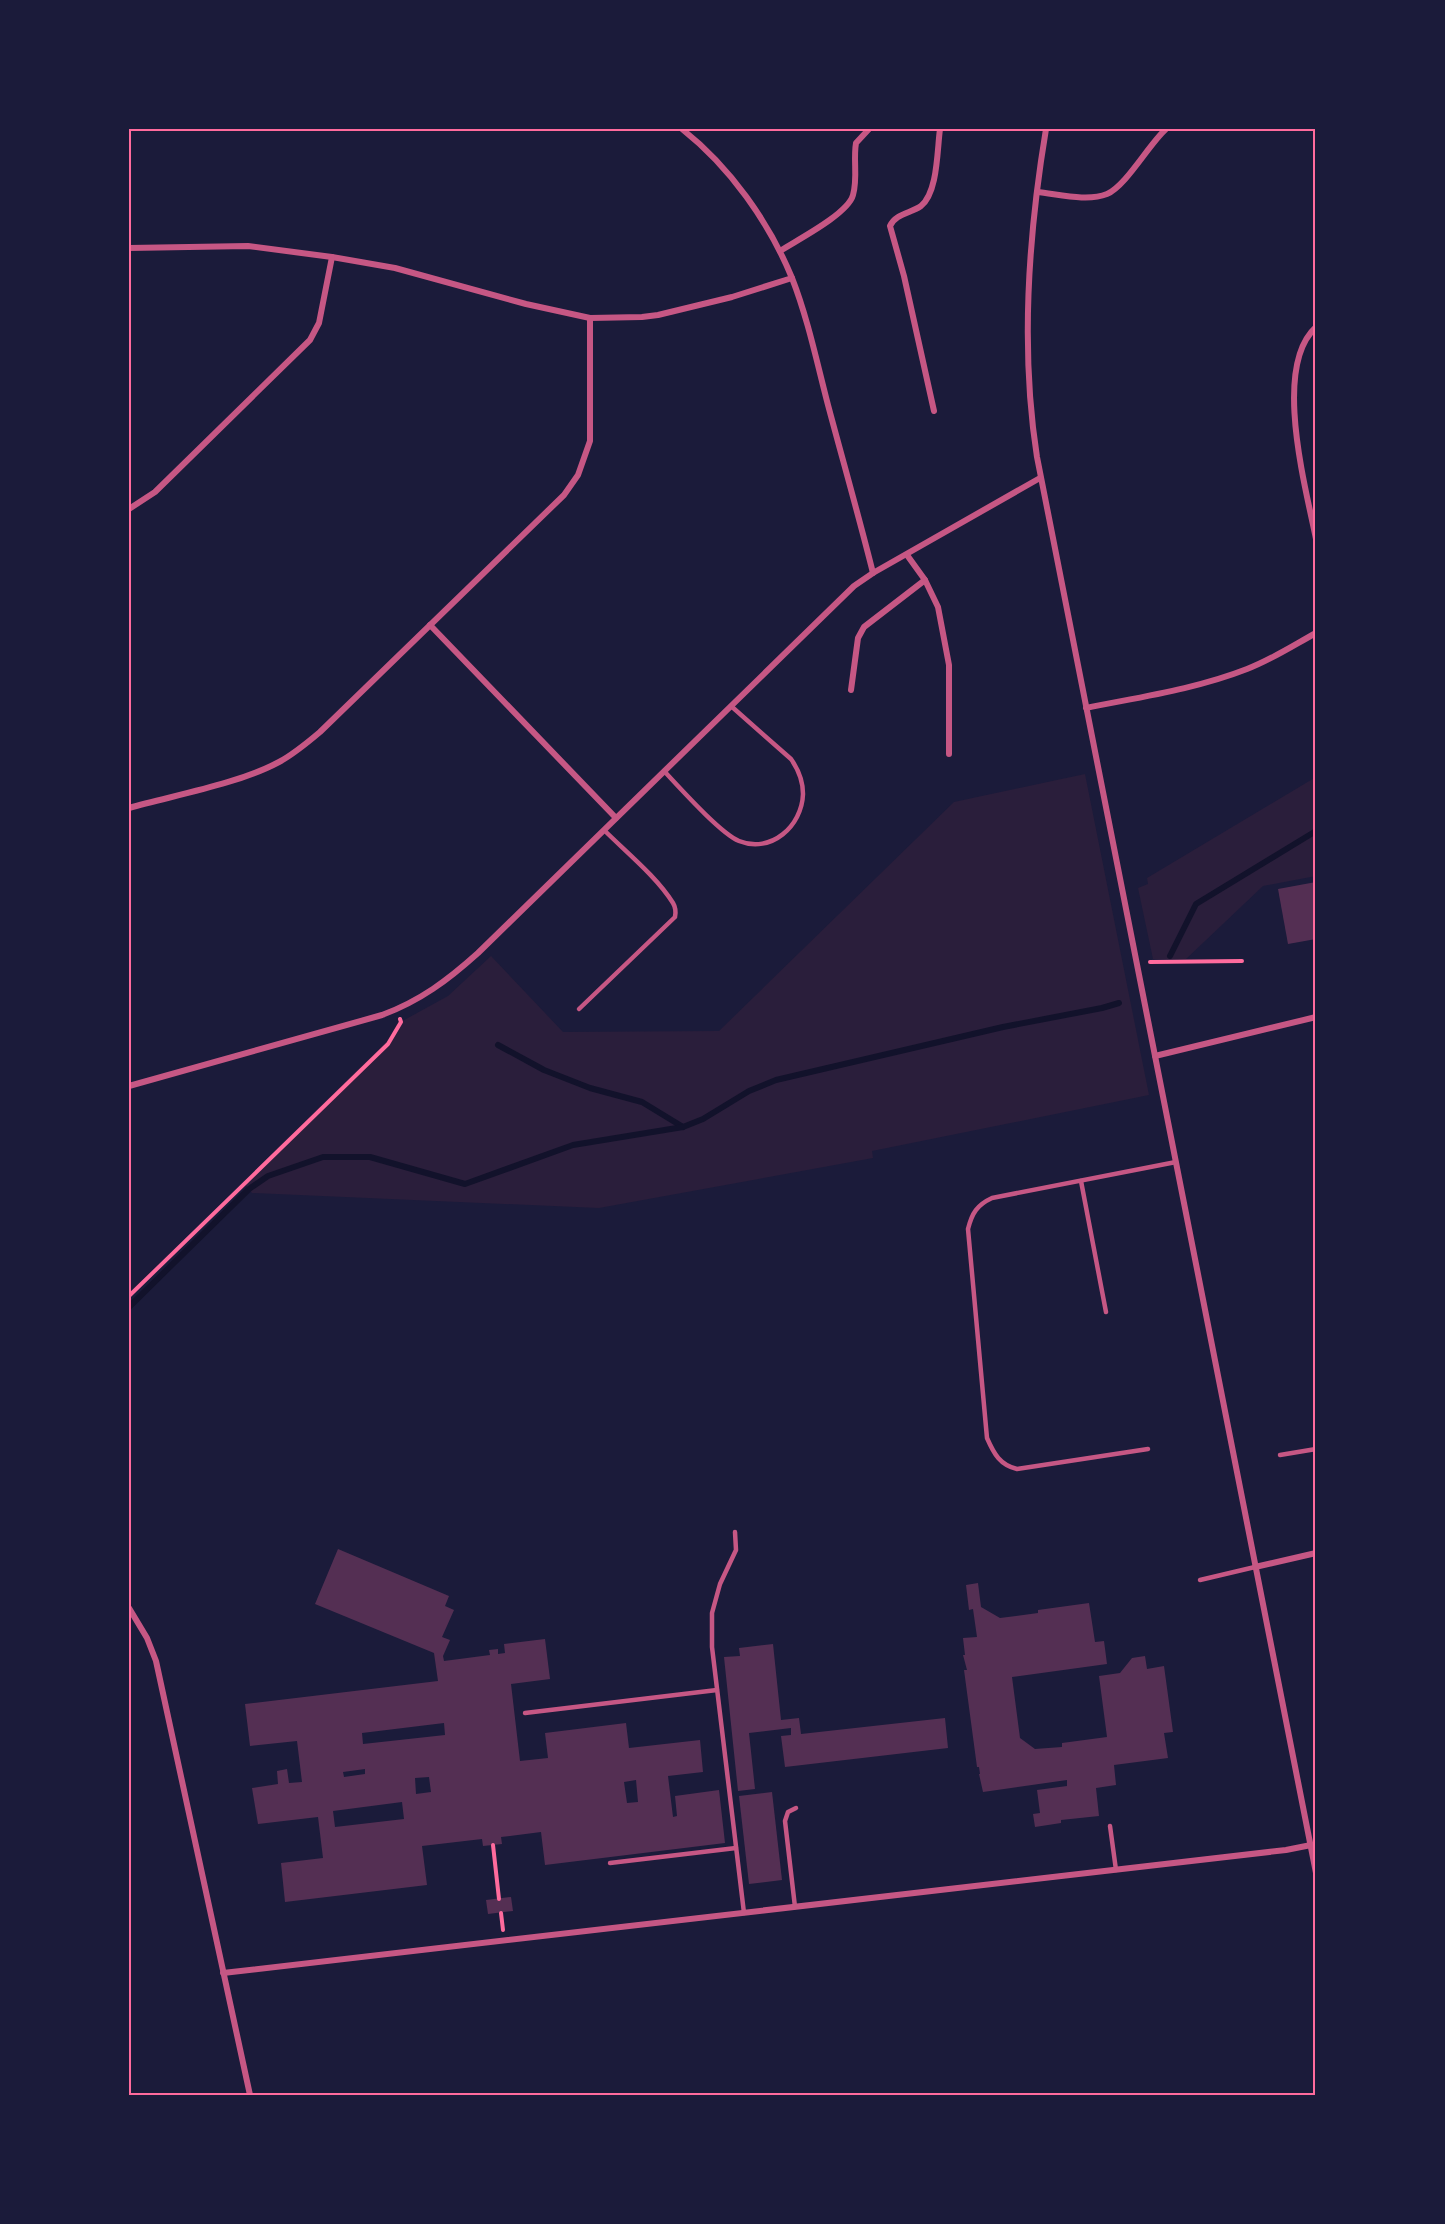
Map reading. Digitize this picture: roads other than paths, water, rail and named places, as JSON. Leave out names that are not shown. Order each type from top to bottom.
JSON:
[{"type":"street","points":[[682,129],[738,186],[780,251],[792,278],[806,320],[873,573]]},
{"type":"street","points":[[780,251],[840,212],[851,201],[856,183],[856,143],[869,129]]},
{"type":"street","points":[[934,411],[904,276],[890,226],[894,219],[914,210],[928,198],[933,188],[940,129]]},
{"type":"street","points":[[1046,129],[1037,192],[1028,304],[1027,354],[1032,427],[1040,478],[1316,1873]]},
{"type":"street","points":[[1037,192],[1086,197],[1107,194],[1119,184],[1166,129]]},
{"type":"street","points":[[129,248],[248,246],[332,257],[395,268],[526,304],[590,318],[658,315],[732,297],[792,278]]},
{"type":"street","points":[[129,509],[155,492],[310,340],[319,323],[332,257]]},
{"type":"street","points":[[129,808],[245,776],[280,761],[300,749],[564,495],[578,475],[590,441],[590,318]]},
{"type":"street","points":[[1316,327],[1303,345],[1296,376],[1293,407],[1299,454],[1316,539]]},
{"type":"street","points":[[129,1086],[397,1010],[436,989],[604,830],[854,586],[1040,478]]},
{"type":"street","points":[[907,555],[925,580],[938,607],[949,665],[949,754]]},
{"type":"street","points":[[851,690],[858,638],[864,627],[925,580]]},
{"type":"street","points":[[430,625],[616,818]]},
{"type":"street","points":[[1086,708],[1229,675],[1249,668],[1316,633]]},
{"type":"street","points":[[1155,1056],[1316,1017]]},
{"type":"street","points":[[1255,1567],[1316,1553]]},
{"type":"street","points":[[129,1608],[147,1638],[156,1661],[250,2095]]},
{"type":"street","points":[[223,1973],[1286,1850],[1311,1845]]},
{"type":"lane","points":[[664,771],[726,833],[741,842],[749,844],[767,842],[784,834],[799,812],[803,794],[800,775],[791,759],[731,706]]},
{"type":"lane","points":[[579,1009],[675,917],[676,911],[659,886],[604,830]]},
{"type":"lane","points":[[1148,1449],[1017,1468],[1006,1466],[999,1460],[987,1438],[968,1229],[971,1218],[981,1203],[992,1198],[1176,1162]]},
{"type":"lane","points":[[1081,1181],[1106,1312]]},
{"type":"lane","points":[[1280,1455],[1316,1449]]},
{"type":"lane","points":[[735,1532],[736,1550],[720,1584],[712,1613],[712,1647],[744,1913]]},
{"type":"lane","points":[[1200,1580],[1255,1567]]},
{"type":"lane","points":[[525,1713],[717,1690]]},
{"type":"lane","points":[[795,1907],[785,1821],[788,1812],[796,1808]]},
{"type":"lane","points":[[1110,1826],[1116,1870]]},
{"type":"lane","points":[[610,1863],[736,1848]]},
{"type":"waterway","points":[[1170,956],[1196,904],[1316,831]]},
{"type":"waterway","points":[[129,1307],[249,1189],[268,1176],[323,1157],[370,1157],[465,1184],[573,1145],[683,1127],[703,1119],[749,1091],[776,1080],[1003,1027],[1119,1003]]},
{"type":"waterway","points":[[498,1045],[544,1070],[590,1088],[642,1102],[683,1127]]}]
